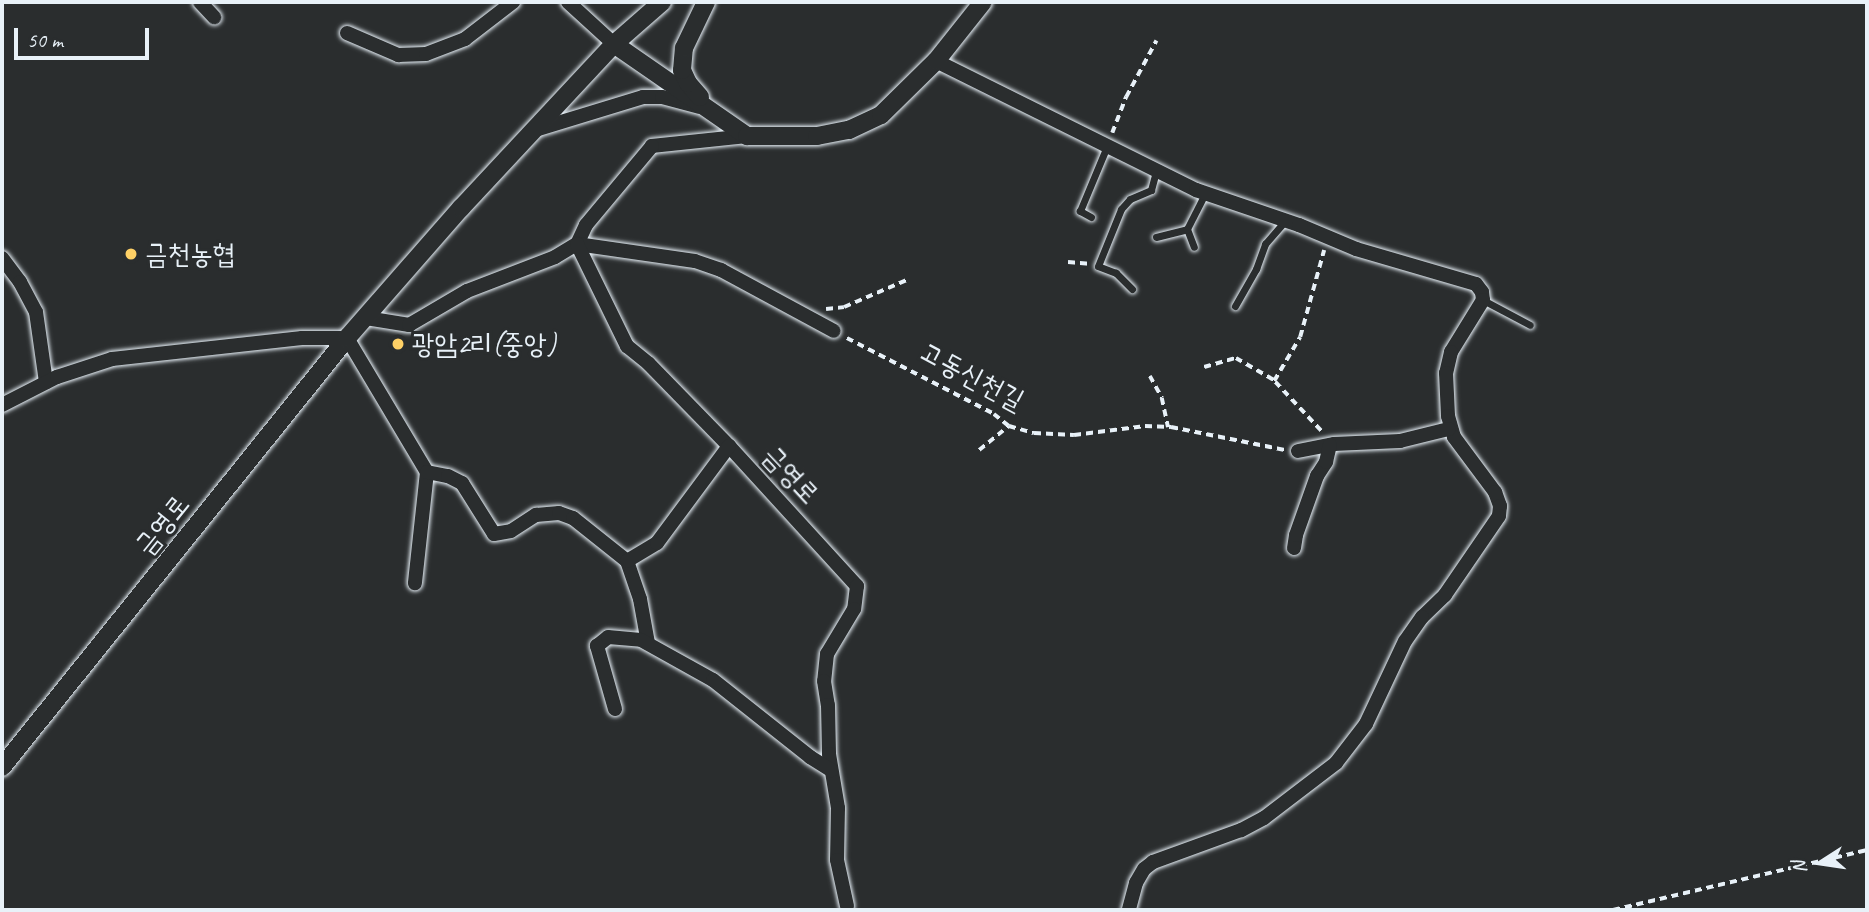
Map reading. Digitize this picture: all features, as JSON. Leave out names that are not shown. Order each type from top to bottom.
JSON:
[{"type":"street","points":[[200,2],[214,17]]},
{"type":"street","points":[[347,33],[398,55],[426,54],[465,39],[513,2]]},
{"type":"street","points":[[568,2],[614,44],[747,136]]},
{"type":"street","name":"금영로","points":[[2,768],[347,338],[461,208],[614,44],[662,2]]},
{"type":"street","points":[[706,2],[684,48],[682,70],[688,83],[711,110]]},
{"type":"street","points":[[366,318],[409,325],[467,291],[555,257],[577,244],[586,225],[652,146],[747,136],[817,136],[849,130],[881,115],[936,61],[984,2]]},
{"type":"street","points":[[936,61],[1205,194],[1408,266],[1476,284],[1483,300],[1451,352],[1446,373],[1449,429],[1495,492],[1500,506],[1499,516],[1445,595],[1422,617],[1405,641],[1366,724],[1336,763],[1286,804],[1241,830],[1153,862],[1144,869],[1136,883],[1129,910]]},
{"type":"street","points":[[535,130],[643,97],[662,97],[711,110]]},
{"type":"street","points":[[577,244],[695,261],[721,270],[834,331]]},
{"type":"street","name":"금영로","points":[[577,244],[627,346],[649,364],[729,446],[858,586],[854,609],[827,654],[824,681],[831,770]]},
{"type":"street","points":[[2,258],[20,282],[36,312],[46,382]]},
{"type":"street","points":[[2,405],[46,382],[86,366],[142,354],[302,338],[347,338],[427,472],[415,583]]},
{"type":"street","points":[[1298,451],[1330,445],[1400,440],[1449,429]]},
{"type":"street","points":[[1294,548],[1296,535],[1330,445]]},
{"type":"street","points":[[627,561],[657,543],[729,446]]},
{"type":"street","points":[[427,472],[462,483],[494,534],[511,531],[537,516],[566,514],[627,561],[640,599],[648,643]]},
{"type":"street","points":[[615,709],[599,660],[600,641],[608,637],[648,643],[713,680],[810,757],[831,770],[838,808],[837,860],[844,909]]},
{"type":"lane","points":[[1091,216],[1080,211],[1107,145]]},
{"type":"lane","points":[[1132,289],[1116,273],[1098,266],[1121,209],[1130,200],[1151,190],[1156,170]]},
{"type":"lane","points":[[1156,237],[1187,229],[1205,194]]},
{"type":"lane","points":[[1235,306],[1256,269],[1265,244],[1286,221]]},
{"type":"lane","points":[[1187,229],[1194,247]]},
{"type":"lane","points":[[1483,300],[1530,325]]},
{"type":"path","points":[[1107,145],[1126,97],[1156,41]]},
{"type":"path","points":[[1275,380],[1292,356],[1300,337],[1328,238]]},
{"type":"path","points":[[1068,262],[1098,266]]},
{"type":"path","points":[[857,302],[909,279]]},
{"type":"path","name":"고동신천길","points":[[834,331],[994,414],[1009,426],[1053,435],[1168,427],[1298,451]]},
{"type":"path","points":[[1204,367],[1236,358],[1275,380],[1325,434],[1330,445]]},
{"type":"path","points":[[1150,376],[1162,398],[1168,427]]},
{"type":"path","points":[[979,450],[1009,426]]},
{"type":"path","points":[[1613,910],[1867,850]]},
{"type":"place","name":"금천농협","points":[[131,254]]},
{"type":"place","name":"광암2리(중앙)","points":[[398,344]]}]
